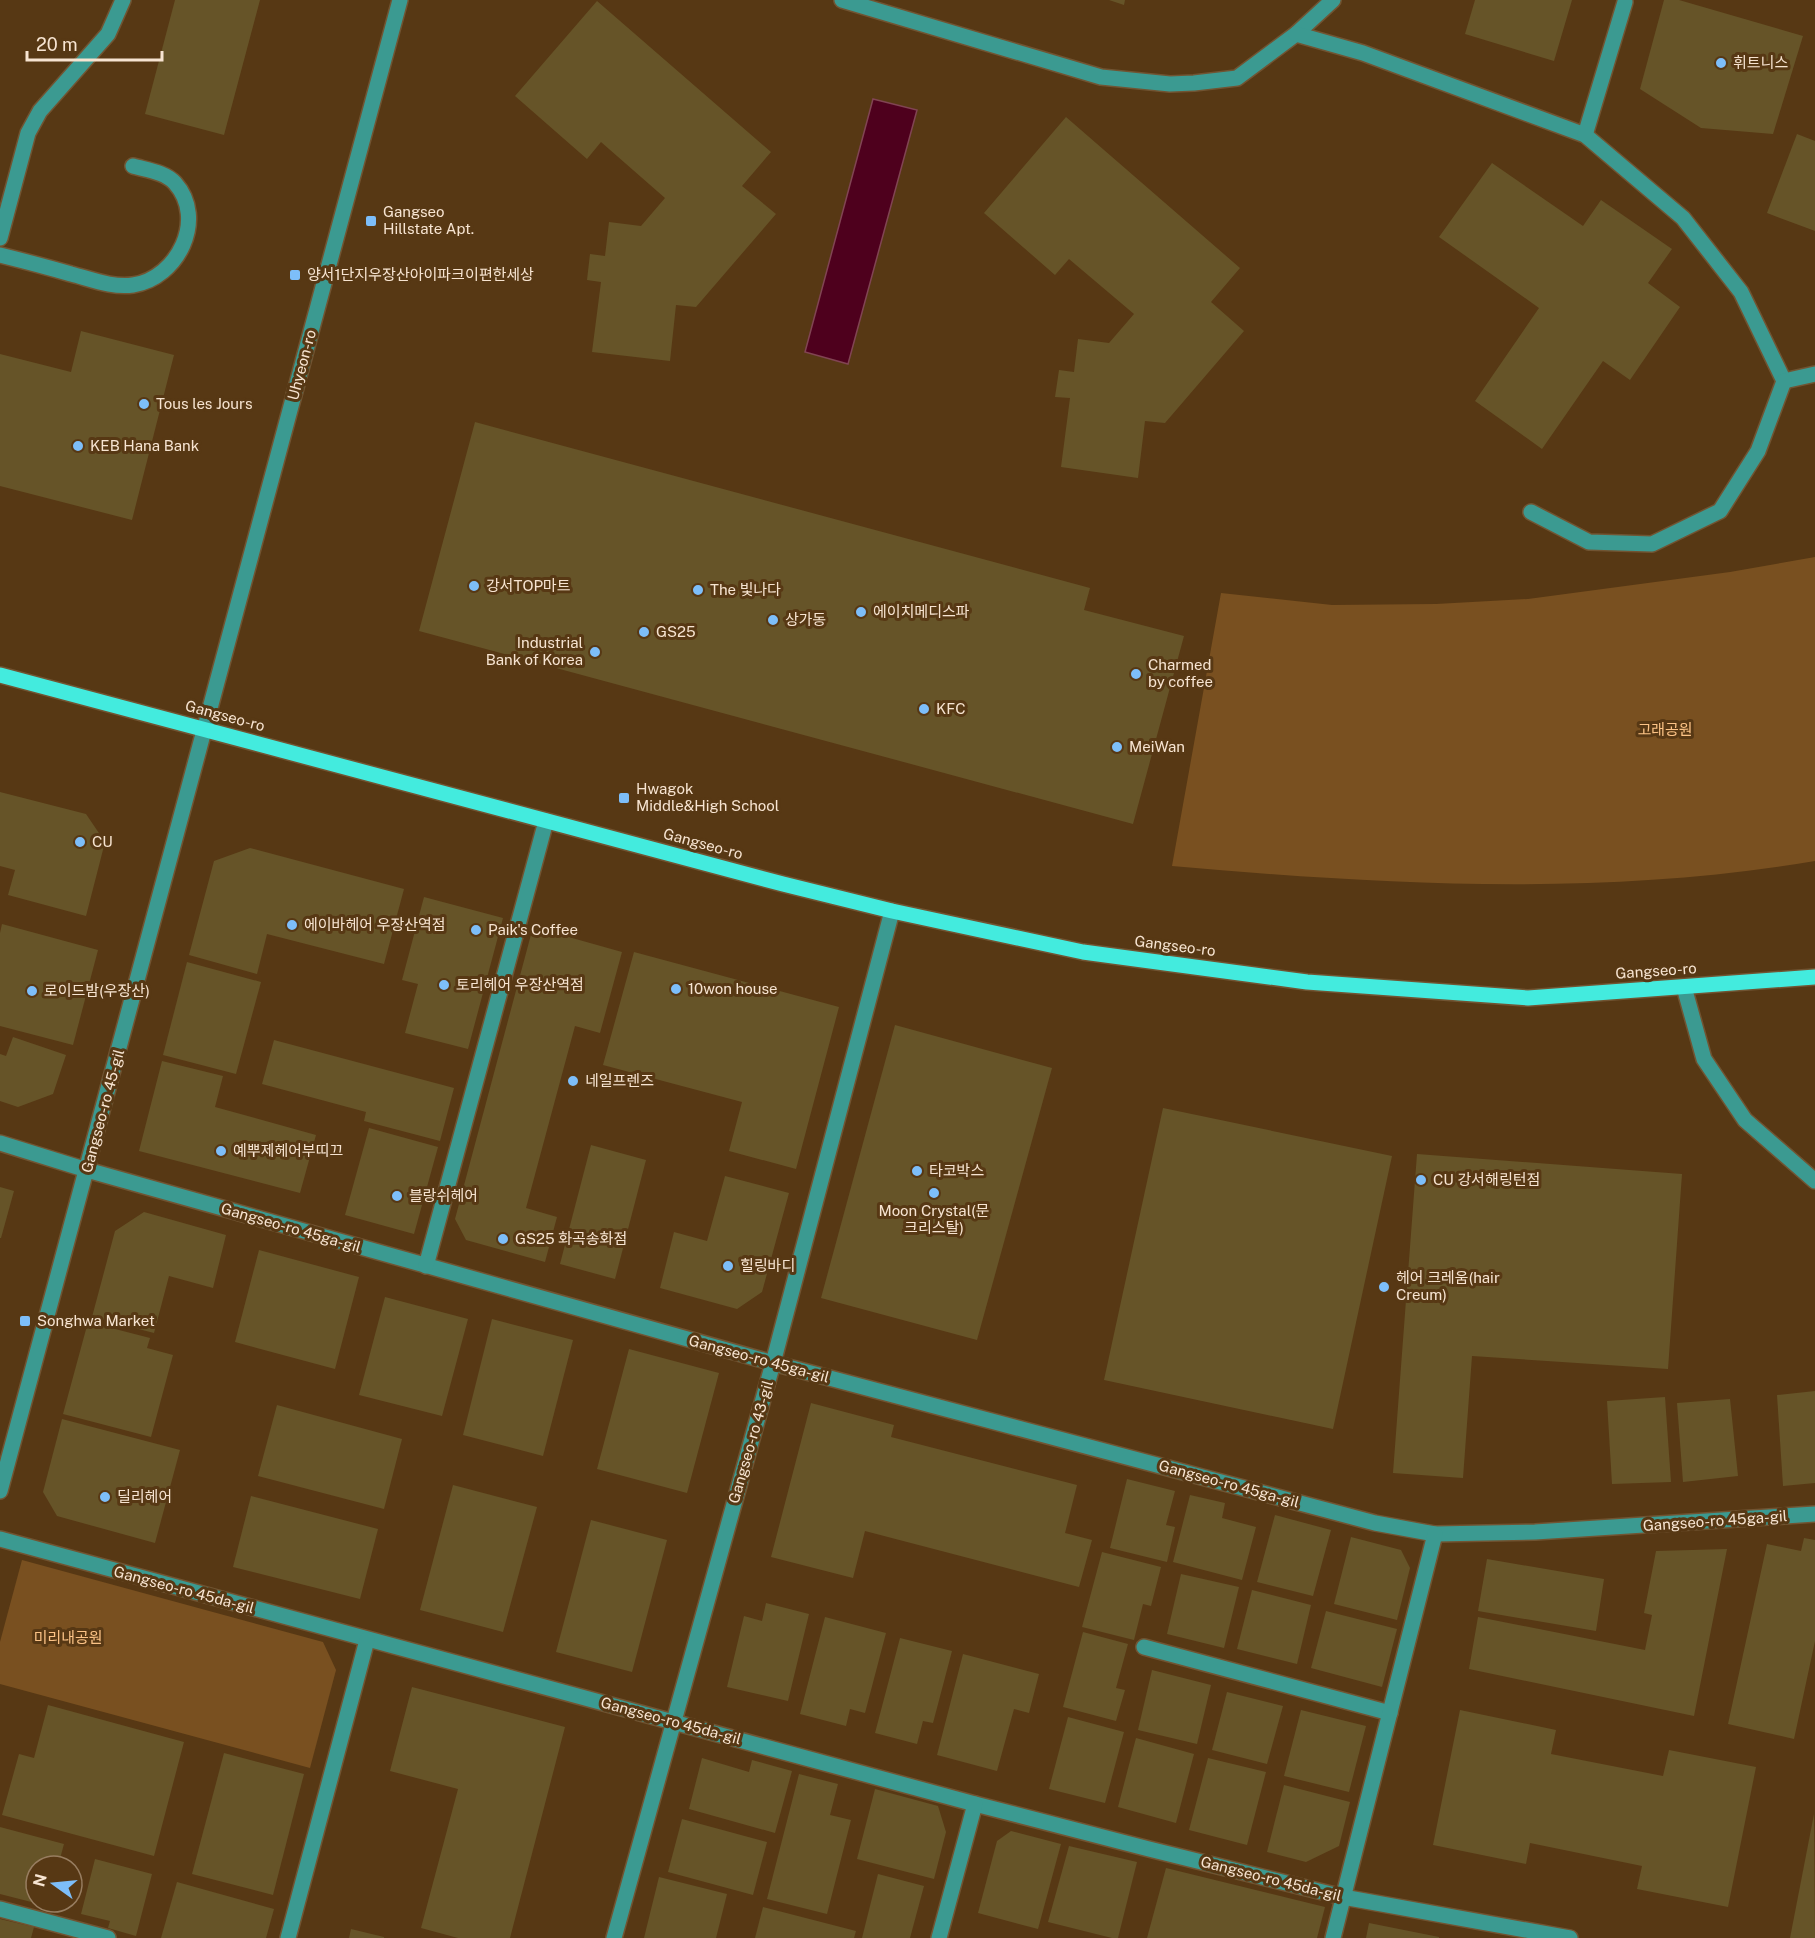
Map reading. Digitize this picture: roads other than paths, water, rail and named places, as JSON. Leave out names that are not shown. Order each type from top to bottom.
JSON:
[{"type":"main road","name":"Gangseo-ro","points":[[0,675],[783,884],[1083,952],[1307,982],[1528,998],[1815,977]]},
{"type":"street","points":[[0,238],[28,133],[40,111],[108,34],[123,0]]},
{"type":"street","name":"Uhyeon-ro","points":[[204,729],[400,0]]},
{"type":"street","points":[[842,0],[1101,78],[1194,83],[1237,78],[1296,34],[1333,0]]},
{"type":"street","points":[[1585,135],[1625,2]]},
{"type":"street","points":[[1296,34],[1363,53],[1585,135],[1683,218],[1741,292],[1784,381],[1758,451],[1720,511],[1652,544],[1589,542],[1531,512]]},
{"type":"street","points":[[0,255],[112,285],[134,285],[153,278],[170,266],[183,247],[189,224],[186,202],[175,183],[160,174],[133,166]]},
{"type":"street","points":[[1784,381],[1815,374]]},
{"type":"street","name":"Gangseo-ro 45-gil","points":[[0,1491],[5,1452],[87,1170],[204,729]]},
{"type":"street","points":[[426,1266],[546,821]]},
{"type":"street","name":"Gangseo-ro 43-gil","points":[[614,1938],[773,1363],[892,910]]},
{"type":"street","points":[[1684,987],[1704,1059],[1715,1077],[1745,1120],[1815,1181]]},
{"type":"street","name":"Gangseo-ro 45ga-gil","points":[[0,1143],[87,1170],[773,1363],[1375,1523],[1435,1534],[1535,1532],[1815,1514]]},
{"type":"street","points":[[1333,1938],[1435,1534]]},
{"type":"street","name":"Gangseo-ro 45da-gil","points":[[0,1539],[975,1804],[1343,1897],[1570,1938]]},
{"type":"street","points":[[288,1938],[367,1640]]},
{"type":"street","points":[[1144,1647],[1390,1713]]},
{"type":"street","points":[[939,1938],[975,1804]]},
{"type":"street","points":[[0,1908],[108,1938]]},
{"type":"place","name":"휘트니스","points":[[1721,63]]},
{"type":"place","name":"Gangseo Hillstate Apt.","points":[[371,221]]},
{"type":"place","name":"양서1단지우장산아이파크이편한세상","points":[[295,275]]},
{"type":"place","name":"Tous les Jours","points":[[144,404]]},
{"type":"place","name":"KEB Hana Bank","points":[[78,446]]},
{"type":"place","name":"강서TOP마트","points":[[474,586]]},
{"type":"place","name":"The 빛나다","points":[[698,590]]},
{"type":"place","name":"에이치메디스파","points":[[861,612]]},
{"type":"place","name":"상가동","points":[[773,620]]},
{"type":"place","name":"GS25","points":[[644,632]]},
{"type":"place","name":"Industrial Bank of Korea","points":[[595,652]]},
{"type":"place","name":"Charmed by coffee","points":[[1136,674]]},
{"type":"place","name":"KFC","points":[[924,709]]},
{"type":"place","name":"MeiWan","points":[[1117,747]]},
{"type":"place","name":"Hwagok Middle&High School","points":[[624,798]]},
{"type":"place","name":"CU","points":[[80,842]]},
{"type":"place","name":"에이바헤어 우장산역점","points":[[292,925]]},
{"type":"place","name":"Paik's Coffee","points":[[476,930]]},
{"type":"place","name":"토리헤어 우장산역점","points":[[444,985]]},
{"type":"place","name":"10won house","points":[[676,989]]},
{"type":"place","name":"로이드밤(우장산)","points":[[32,991]]},
{"type":"place","name":"네일프렌즈","points":[[573,1081]]},
{"type":"place","name":"예뿌제헤어부띠끄","points":[[221,1151]]},
{"type":"place","name":"타코박스","points":[[917,1171]]},
{"type":"place","name":"CU 강서해링턴점","points":[[1421,1180]]},
{"type":"place","name":"Moon Crystal(문 크리스탈)","points":[[934,1193]]},
{"type":"place","name":"블랑쉬헤어","points":[[397,1196]]},
{"type":"place","name":"GS25 화곡송화점","points":[[503,1239]]},
{"type":"place","name":"힐링바디","points":[[728,1266]]},
{"type":"place","name":"헤어 크레움(hair Creum)","points":[[1384,1287]]},
{"type":"place","name":"Songhwa Market","points":[[25,1321]]},
{"type":"place","name":"딜리헤어","points":[[105,1497]]},
{"type":"park label","name":"고래공원","points":[[1665,730]]},
{"type":"park label","name":"미리내공원","points":[[68,1638]]}]
